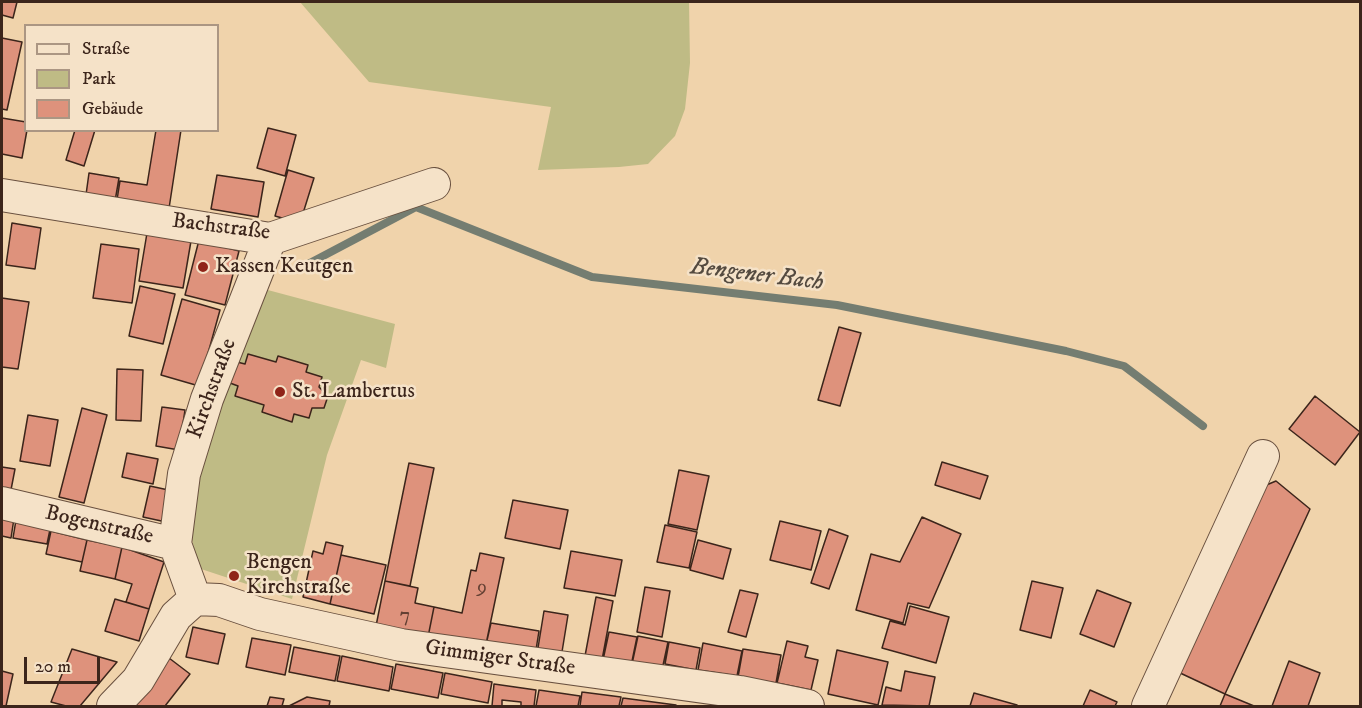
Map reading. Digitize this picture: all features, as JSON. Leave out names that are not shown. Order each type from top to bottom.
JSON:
[{"type":"street","name":"Bachstraße","points":[[2,195],[270,239],[434,184]]},
{"type":"street","name":"Kirchstraße","points":[[175,544],[184,474],[207,399],[270,239]]},
{"type":"street","points":[[1148,706],[1263,456]]},
{"type":"street","name":"Bogenstraße","points":[[2,503],[175,544],[195,599]]},
{"type":"street","points":[[113,706],[138,680],[176,616],[195,599]]},
{"type":"street","name":"Gimmiger Straße","points":[[195,599],[219,600],[260,614],[401,645],[740,692],[808,706]]},
{"type":"green space","points":[[300,2],[689,2],[690,63],[685,109],[675,136],[648,164],[538,170],[551,107],[369,82]]},
{"type":"green space","points":[[264,289],[395,324],[386,368],[361,360],[327,455],[292,599],[198,568],[191,534],[198,464]]},
{"type":"building","points":[[2,2],[17,2],[13,18],[2,15]]},
{"type":"building","points":[[2,38],[22,42],[7,110],[2,109]]},
{"type":"building","points":[[2,118],[24,122],[24,132],[27,132],[22,158],[2,154]]},
{"type":"building","points":[[268,128],[296,135],[285,176],[257,168]]},
{"type":"building","points":[[74,132],[94,132],[84,166],[66,160]]},
{"type":"building","points":[[156,132],[181,132],[168,215],[116,206],[120,181],[147,185]]},
{"type":"building","points":[[288,170],[314,178],[300,223],[275,216]]},
{"type":"building","points":[[89,173],[119,178],[114,207],[85,202]]},
{"type":"building","points":[[217,175],[264,182],[258,217],[211,209]]},
{"type":"building","points":[[12,223],[41,228],[35,269],[6,265]]},
{"type":"building","points":[[147,233],[191,241],[183,288],[139,281]]},
{"type":"building","points":[[199,240],[239,251],[225,305],[185,295]]},
{"type":"building","points":[[101,244],[139,249],[132,303],[93,298]]},
{"type":"building","points":[[140,286],[175,294],[163,344],[129,336]]},
{"type":"building","points":[[2,298],[29,302],[18,369],[2,367]]},
{"type":"building","points":[[182,299],[220,310],[199,386],[161,375]]},
{"type":"building","points":[[839,327],[861,333],[840,406],[818,400]]},
{"type":"building","name":"St. Lambertus","points":[[248,354],[276,362],[278,356],[308,365],[306,372],[322,377],[319,387],[328,396],[324,408],[312,408],[309,418],[294,414],[292,422],[262,412],[264,405],[235,396],[238,386],[230,383],[237,362],[245,364]]},
{"type":"building","points":[[117,369],[143,370],[141,421],[116,420]]},
{"type":"building","points":[[1315,396],[1360,432],[1335,465],[1289,429]]},
{"type":"building","points":[[162,407],[185,410],[179,450],[156,446]]},
{"type":"building","points":[[82,408],[107,415],[84,503],[59,497]]},
{"type":"building","points":[[28,415],[58,420],[50,466],[20,461]]},
{"type":"building","points":[[127,453],[158,459],[153,484],[122,477]]},
{"type":"building","points":[[942,462],[988,476],[980,499],[935,485]]},
{"type":"building","points":[[409,463],[434,468],[410,586],[385,581]]},
{"type":"building","points":[[2,467],[15,469],[10,495],[2,493]]},
{"type":"building","points":[[679,470],[709,476],[697,530],[668,524]]},
{"type":"building","points":[[1276,481],[1310,509],[1225,694],[1178,672],[1264,486]]},
{"type":"building","points":[[150,486],[173,491],[166,522],[143,517]]},
{"type":"building","points":[[513,500],[568,510],[560,549],[505,538]]},
{"type":"building","points":[[2,511],[15,512],[11,538],[2,536]]},
{"type":"building","points":[[17,514],[52,520],[47,544],[13,538]]},
{"type":"building","points":[[922,517],[961,534],[929,608],[908,603],[903,623],[856,610],[871,554],[900,562]]},
{"type":"building","points":[[780,521],[821,531],[811,570],[770,560]]},
{"type":"building","points":[[665,525],[697,532],[689,568],[657,562]]},
{"type":"building","points":[[829,529],[848,536],[829,589],[811,583]]},
{"type":"building","points":[[51,531],[87,540],[82,562],[46,554]]},
{"type":"building","points":[[87,540],[122,547],[115,579],[80,571]]},
{"type":"building","points":[[698,540],[731,549],[723,579],[690,570]]},
{"type":"building","points":[[326,542],[343,546],[330,604],[303,597],[313,551],[323,554]]},
{"type":"building","points":[[122,547],[164,562],[149,609],[126,602],[132,584],[115,579]]},
{"type":"building","points":[[571,551],[622,560],[615,596],[564,588]]},
{"type":"building","points":[[480,553],[504,558],[485,649],[428,637],[434,607],[462,613],[471,570],[476,571]]},
{"type":"building","points":[[341,555],[386,565],[374,614],[330,604]]},
{"type":"building","points":[[385,581],[418,588],[415,603],[434,607],[428,637],[376,626]]},
{"type":"building","points":[[1032,581],[1063,588],[1051,638],[1020,630]]},
{"type":"building","points":[[645,587],[670,591],[662,637],[637,632]]},
{"type":"building","points":[[740,590],[758,594],[746,637],[728,632]]},
{"type":"building","points":[[1097,590],[1131,603],[1114,647],[1080,634]]},
{"type":"building","points":[[596,597],[613,601],[602,660],[585,656]]},
{"type":"building","points":[[115,599],[149,609],[139,641],[105,631]]},
{"type":"building","points":[[910,606],[949,617],[936,663],[882,648],[890,621],[905,625]]},
{"type":"building","points":[[544,611],[568,615],[561,658],[537,654]]},
{"type":"building","points":[[491,623],[539,631],[535,656],[485,649]]},
{"type":"building","points":[[193,627],[225,634],[218,664],[186,657]]},
{"type":"building","points":[[609,632],[637,637],[631,666],[603,660]]},
{"type":"building","points":[[638,636],[668,642],[662,670],[632,664]]},
{"type":"building","points":[[252,638],[291,645],[285,675],[246,667]]},
{"type":"building","points":[[787,641],[808,646],[805,657],[818,660],[811,690],[777,683]]},
{"type":"building","points":[[669,642],[700,648],[696,670],[665,664]]},
{"type":"building","points":[[703,643],[742,651],[737,676],[698,670]]},
{"type":"building","points":[[294,647],[340,656],[335,681],[289,672]]},
{"type":"building","points":[[72,649],[117,662],[80,706],[66,706],[51,702]]},
{"type":"building","points":[[743,649],[781,655],[776,683],[738,677]]},
{"type":"building","points":[[837,650],[888,662],[878,705],[828,694]]},
{"type":"building","points":[[342,656],[393,667],[389,691],[337,681]]},
{"type":"building","points":[[169,658],[190,674],[165,706],[132,706]]},
{"type":"building","points":[[1289,661],[1320,673],[1308,706],[1272,706]]},
{"type":"building","points":[[396,664],[443,673],[438,698],[391,689]]},
{"type":"building","points":[[2,671],[13,674],[6,706],[2,706]]},
{"type":"building","points":[[905,671],[935,677],[929,706],[882,705],[886,687],[901,691]]},
{"type":"building","points":[[445,673],[492,682],[488,703],[441,694]]},
{"type":"building","points":[[494,684],[536,690],[534,706],[521,706],[521,702],[502,700],[502,706],[492,706]]},
{"type":"building","points":[[539,690],[580,696],[578,706],[536,706]]},
{"type":"building","points":[[1090,690],[1117,702],[1115,706],[1083,706]]},
{"type":"building","points":[[582,692],[621,697],[619,706],[580,706]]},
{"type":"building","points":[[974,693],[1017,705],[970,706]]},
{"type":"building","points":[[1225,694],[1254,706],[1220,706]]},
{"type":"building","points":[[270,697],[284,699],[282,706],[267,706]]},
{"type":"building","points":[[307,697],[330,701],[329,706],[289,706]]},
{"type":"building","points":[[623,698],[676,705],[676,706],[621,706]]},
{"type":"waterway","name":"Bengener Bach","points":[[308,264],[416,207],[592,277],[837,305],[1066,351],[1124,366],[1203,426]]},
{"type":"place","name":"Kassen Keutgen","points":[[203,267]]},
{"type":"place","name":"St. Lambertus","points":[[280,392]]},
{"type":"place","name":"Bengen Kirchstraße","points":[[234,576]]}]
